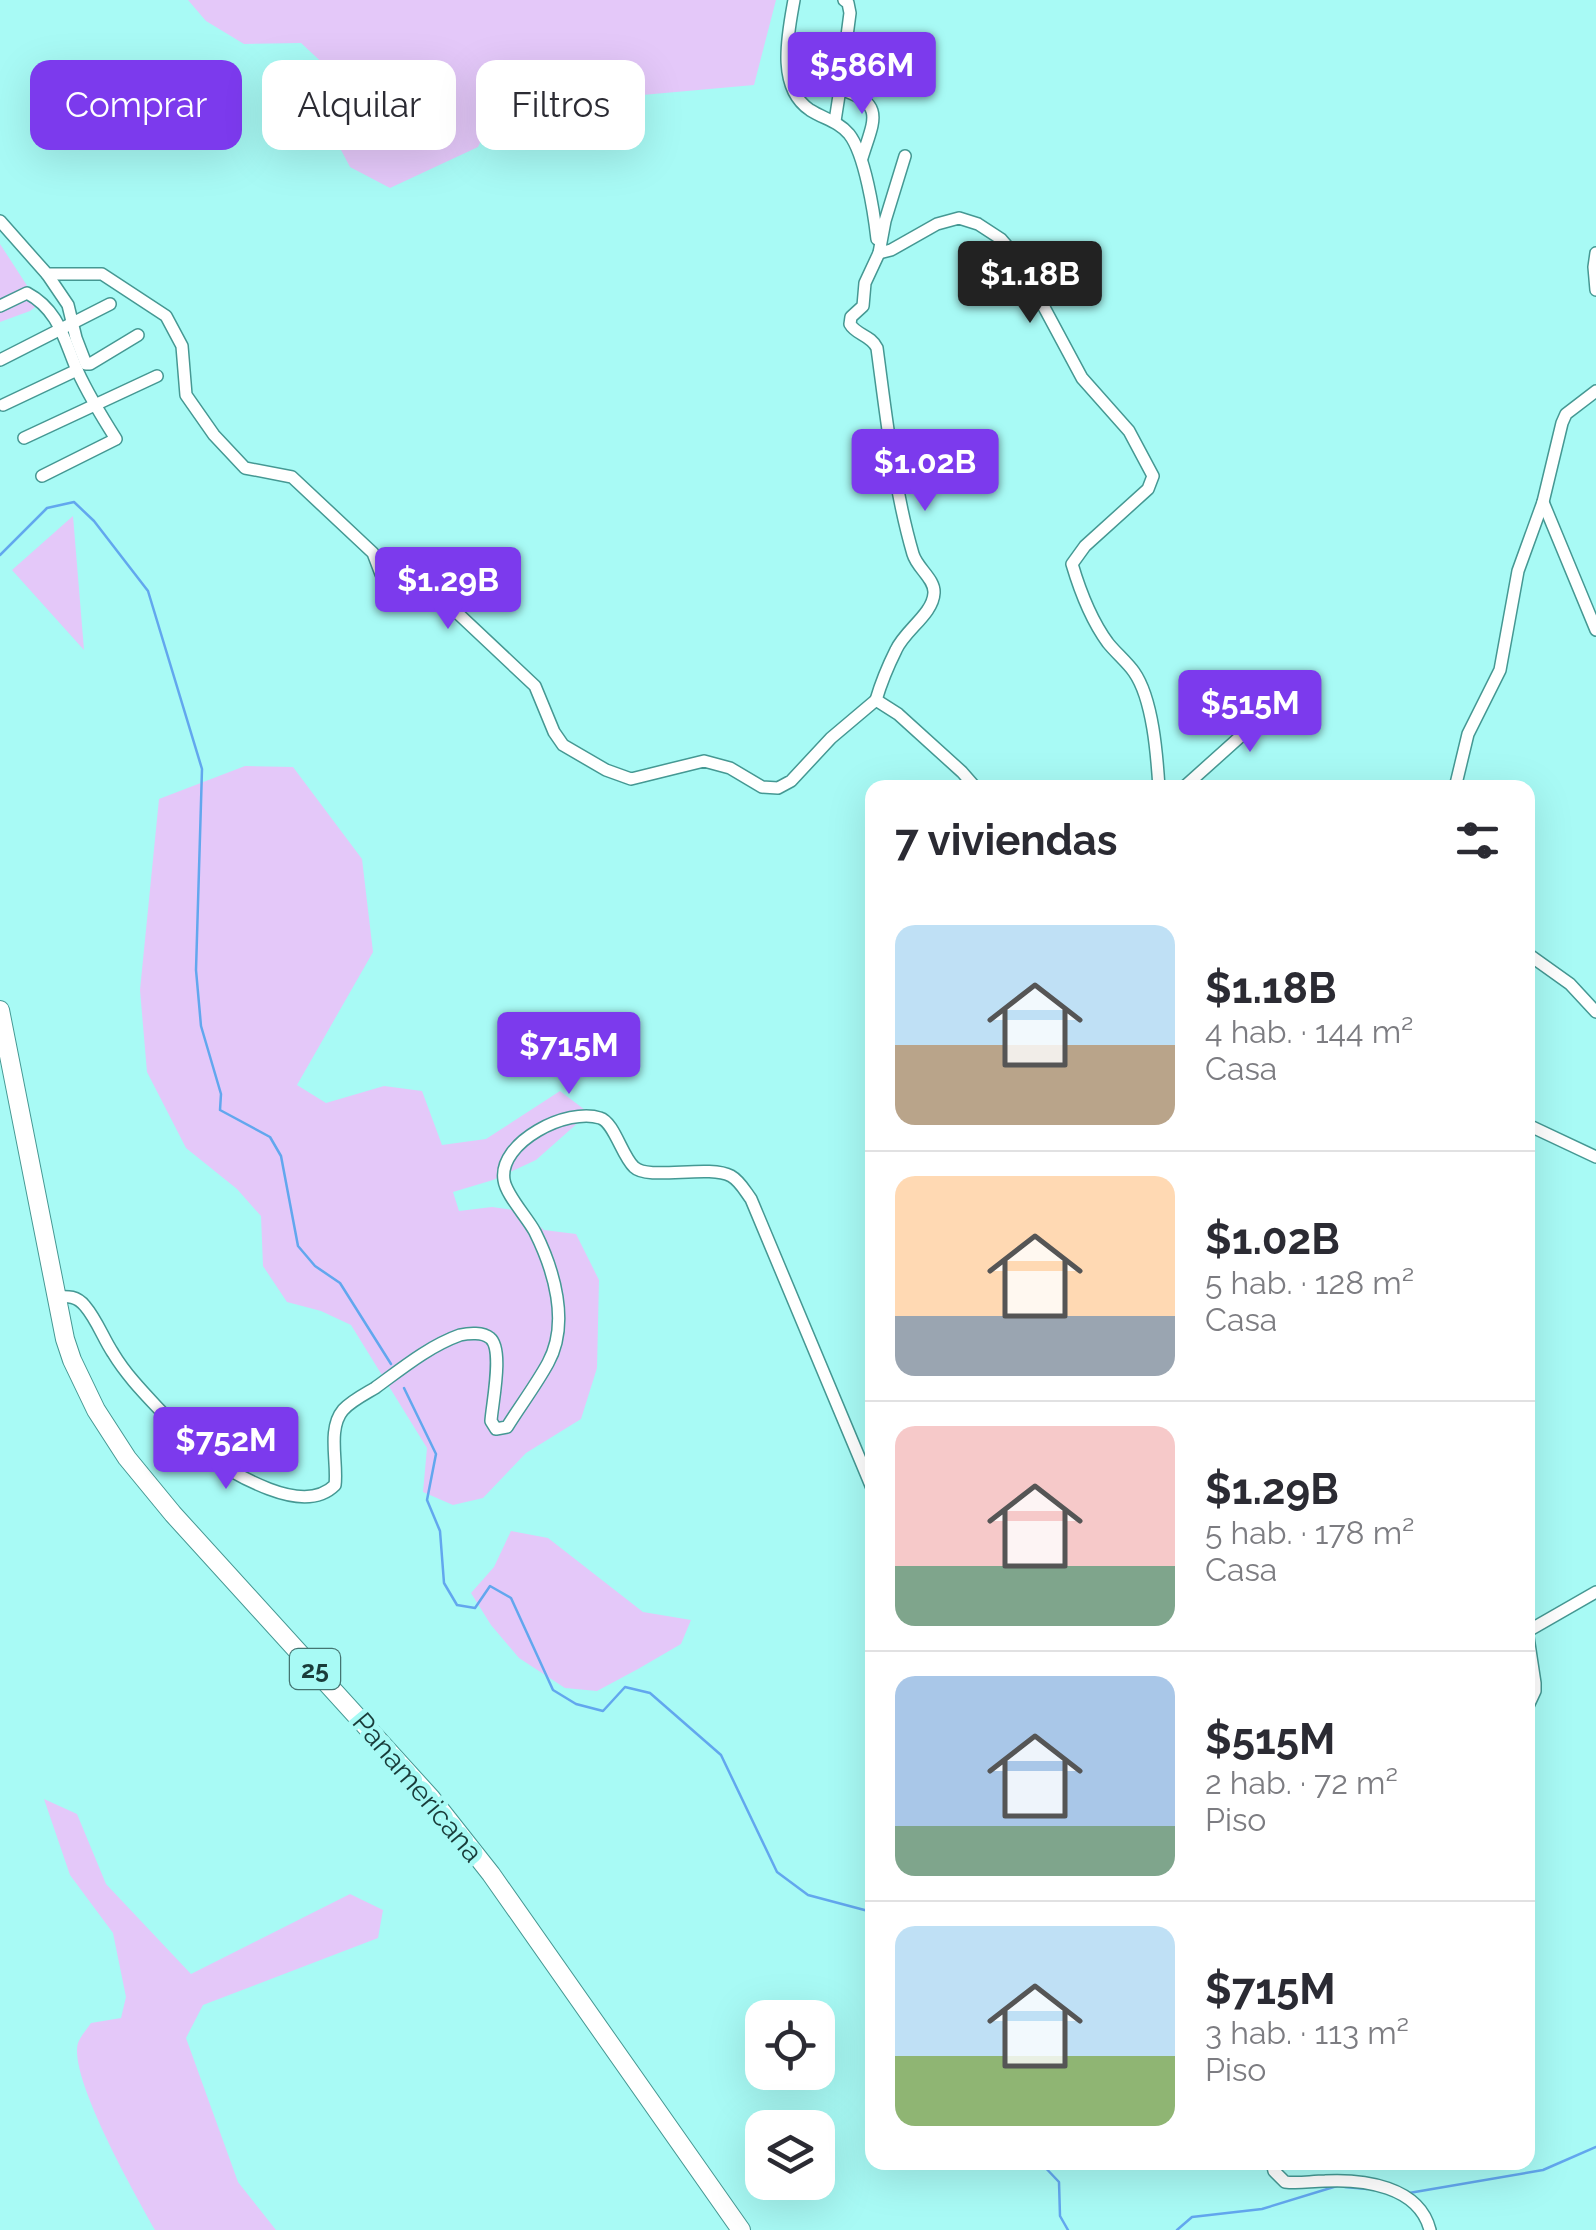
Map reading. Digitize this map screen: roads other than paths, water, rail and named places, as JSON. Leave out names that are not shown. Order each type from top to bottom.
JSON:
[{"type":"main road","name":"Panamericana","points":[[0,1010],[65,1339],[96,1410],[127,1458],[173,1514],[443,1813],[491,1874],[741,2230]]},
{"type":"street","points":[[794,0],[787,70],[794,94],[810,110],[847,131],[862,158],[879,253]]},
{"type":"street","points":[[835,121],[850,13],[844,0]]},
{"type":"street","points":[[840,89],[862,98],[872,112],[874,119],[862,158]]},
{"type":"street","points":[[47,274],[102,274],[166,316],[182,346],[186,396],[234,457],[245,468],[292,477],[373,553],[380,574],[404,599],[450,606],[536,686],[554,732],[564,744],[606,770],[631,778],[704,761],[730,768],[762,787],[778,788],[791,781],[831,738],[876,700],[896,649],[930,605],[934,590],[916,565],[910,542],[886,420],[877,348],[850,324],[851,317],[863,306],[866,276],[879,253],[905,156]]},
{"type":"street","points":[[879,253],[937,224],[958,218],[1001,238],[1024,267],[1082,378],[1121,420],[1144,456],[1152,476],[1148,489],[1085,546],[1072,564],[1080,591],[1104,638],[1135,673],[1150,715],[1158,780]]},
{"type":"street","points":[[0,221],[47,274],[68,306],[77,370],[116,439],[42,476]]},
{"type":"street","points":[[1596,253],[1596,290]]},
{"type":"street","points":[[0,306],[27,294],[68,326],[88,365],[138,334]]},
{"type":"street","points":[[0,360],[110,304]]},
{"type":"street","points":[[2,405],[77,370]]},
{"type":"street","points":[[24,438],[157,376]]},
{"type":"street","points":[[1456,780],[1468,734],[1500,670],[1518,570],[1543,502],[1566,414],[1596,391]]},
{"type":"street","points":[[1543,502],[1596,630]]},
{"type":"street","points":[[1192,780],[1290,692]]},
{"type":"street","points":[[876,700],[898,714],[969,780]]},
{"type":"street","points":[[1535,959],[1570,984],[1596,1012]]},
{"type":"street","points":[[57,1297],[71,1296],[85,1306],[137,1386],[198,1450],[224,1468],[284,1494],[323,1494],[335,1485],[336,1426],[342,1411],[408,1364],[460,1336],[484,1336],[495,1345],[490,1421],[496,1429],[506,1427],[550,1360],[558,1338],[559,1319],[552,1275],[535,1232],[504,1181],[505,1160],[512,1149],[544,1126],[576,1117],[598,1117],[606,1121],[634,1168],[642,1172],[724,1174],[741,1184],[751,1199],[865,1471]]},
{"type":"street","points":[[1535,1128],[1596,1157]]},
{"type":"street","points":[[1535,1630],[1596,1592]]},
{"type":"street","points":[[1274,2170],[1286,2182],[1347,2181],[1392,2190],[1408,2198],[1422,2213],[1430,2230]]},
{"type":"waterway","points":[[0,555],[47,508],[74,502],[94,521],[148,591],[202,769],[196,970],[201,1026],[221,1094],[220,1110],[270,1137],[281,1156],[298,1246],[315,1266],[340,1283],[391,1364]]},
{"type":"waterway","points":[[404,1388],[436,1454],[427,1500],[440,1531],[444,1583],[457,1605],[475,1608],[490,1586],[511,1598],[553,1690],[576,1704],[603,1711],[625,1687],[650,1693],[721,1755],[777,1872],[808,1895],[865,1910]]},
{"type":"waterway","points":[[1409,2193],[1543,2170],[1596,2147]]},
{"type":"waterway","points":[[1048,2170],[1059,2182],[1060,2216],[1068,2230]]},
{"type":"waterway","points":[[1177,2230],[1192,2217],[1262,2209],[1337,2186]]},
{"type":"waterway","points":[[1345,2187],[1367,2189]]}]
